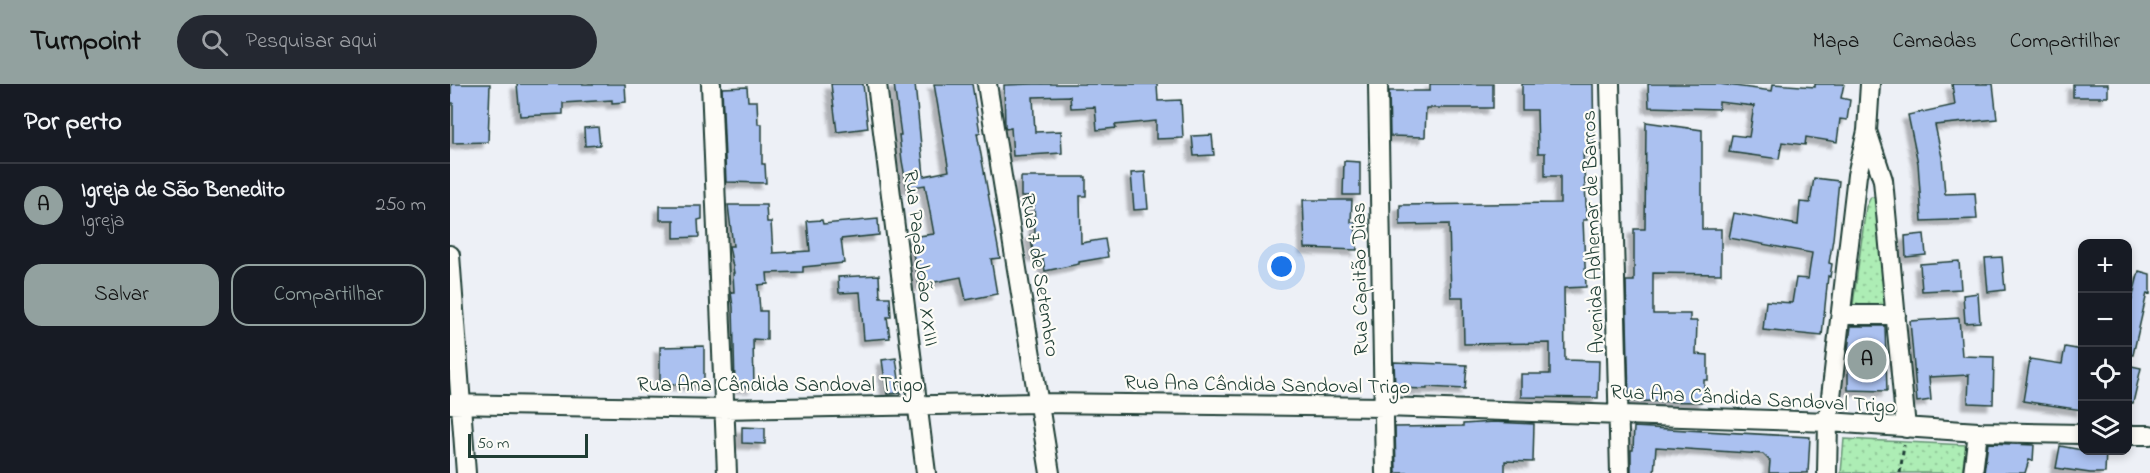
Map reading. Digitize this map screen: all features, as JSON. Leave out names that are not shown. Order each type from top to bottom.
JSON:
[{"type":"street","points":[[711,84],[727,473]]},
{"type":"street","name":"Rua Papa João XXIII","points":[[877,84],[926,473]]},
{"type":"street","name":"Rua 7 de Setembro","points":[[987,84],[1050,473]]},
{"type":"street","name":"Rua Capitão Dias","points":[[1378,84],[1385,473]]},
{"type":"street","name":"Avenida Adhemar de Barros","points":[[1610,84],[1620,473]]},
{"type":"street","points":[[1827,473],[1828,422],[1857,175],[1867,131],[1870,84]]},
{"type":"street","points":[[1867,131],[1883,180],[1906,428]]},
{"type":"street","points":[[450,255],[455,404],[466,473]]},
{"type":"street","points":[[1842,315],[1896,315]]},
{"type":"street","name":"Rua Ana Cândida Sandoval Trigo","points":[[455,404],[724,409],[1039,403],[1384,407],[1828,422],[1978,432],[2078,434]]},
{"type":"street","points":[[1973,473],[1978,432]]},
{"type":"street","points":[[2132,435],[2150,435]]},
{"type":"path","points":[[1900,473],[1906,428]]},
{"type":"green space","points":[[1871,197],[1876,198],[1889,307],[1857,309],[1853,305],[1866,207]]},
{"type":"green space","points":[[1844,439],[1966,445],[1962,473],[1841,473]]},
{"type":"building","points":[[451,84],[490,84],[488,142],[453,143]]},
{"type":"building","points":[[517,84],[625,84],[626,102],[612,103],[612,100],[563,103],[563,114],[520,116]]},
{"type":"building","points":[[831,84],[863,84],[868,128],[837,132]]},
{"type":"building","points":[[894,84],[915,84],[924,176],[949,171],[934,84],[972,84],[980,133],[977,133],[1000,258],[991,259],[997,294],[966,300],[961,277],[919,285],[910,237],[934,234],[925,185],[907,188]]},
{"type":"building","points":[[1157,84],[1158,101],[1181,100],[1183,138],[1156,139],[1156,121],[1115,125],[1116,128],[1097,130],[1095,107],[1071,108],[1070,96],[1033,97],[1035,132],[1061,131],[1062,153],[1013,156],[1011,128],[1006,129],[1005,126],[1004,85]]},
{"type":"building","points":[[1430,84],[1493,84],[1493,108],[1426,108],[1425,137],[1390,136],[1389,91],[1430,91]]},
{"type":"building","points":[[1522,84],[1593,84],[1594,152],[1583,152],[1587,220],[1583,220],[1586,287],[1564,288],[1565,360],[1599,361],[1598,398],[1521,397],[1521,374],[1550,374],[1550,343],[1464,344],[1463,297],[1451,297],[1449,224],[1400,225],[1400,205],[1560,203],[1560,176],[1545,176],[1545,153],[1538,153],[1537,110],[1522,110]]},
{"type":"building","points":[[1648,84],[1719,84],[1772,91],[1773,84],[1815,87],[1815,84],[1844,84],[1841,98],[1850,100],[1847,120],[1840,119],[1837,142],[1806,137],[1805,145],[1782,142],[1779,159],[1729,152],[1732,135],[1749,137],[1754,106],[1719,102],[1719,109],[1649,107]]},
{"type":"building","points":[[1952,84],[1993,84],[1997,119],[1935,125],[1942,157],[1945,194],[1975,193],[1977,219],[1922,221],[1918,163],[1908,115],[1955,105]]},
{"type":"building","points":[[2073,84],[2108,84],[2108,97],[2073,97]]},
{"type":"building","points":[[747,87],[748,101],[757,101],[758,124],[762,124],[762,164],[765,164],[766,183],[726,182],[722,88]]},
{"type":"building","points":[[1646,122],[1702,130],[1702,229],[1721,229],[1721,274],[1653,273],[1653,314],[1690,314],[1690,321],[1697,321],[1696,354],[1708,355],[1708,380],[1704,380],[1704,402],[1629,401],[1626,281],[1634,281],[1634,229],[1645,229]]},
{"type":"building","points":[[598,127],[600,145],[585,146],[584,128]]},
{"type":"building","points":[[1212,135],[1214,155],[1194,156],[1192,136]]},
{"type":"building","points":[[1344,161],[1360,162],[1360,195],[1343,195]]},
{"type":"building","points":[[1145,172],[1148,209],[1134,210],[1131,173]]},
{"type":"building","points":[[1021,177],[1086,177],[1086,196],[1080,196],[1081,243],[1105,239],[1108,257],[1045,271],[1042,254],[1034,256],[1030,235],[1035,234],[1034,197],[1021,197]]},
{"type":"building","points":[[1814,178],[1839,181],[1829,263],[1832,264],[1830,277],[1828,276],[1822,336],[1763,330],[1766,301],[1792,303],[1796,278],[1808,279],[1812,253],[1729,238],[1734,213],[1798,225],[1800,202],[1810,203]]},
{"type":"building","points":[[1303,200],[1352,200],[1351,222],[1355,222],[1357,250],[1305,248]]},
{"type":"building","points":[[728,205],[766,205],[767,222],[771,222],[773,253],[810,251],[807,221],[822,220],[823,224],[878,219],[879,235],[841,239],[844,263],[803,267],[803,272],[767,273],[768,284],[758,285],[760,311],[767,311],[767,340],[753,339],[754,387],[735,387],[731,292],[734,292],[734,273],[729,246],[733,246]]},
{"type":"building","points":[[660,206],[702,206],[702,219],[698,220],[699,237],[674,238],[674,220],[660,220]]},
{"type":"building","points":[[1924,234],[1926,255],[1906,257],[1905,236]]},
{"type":"building","points":[[2002,257],[2005,290],[1988,292],[1985,258]]},
{"type":"building","points":[[1959,261],[1961,289],[1922,291],[1920,264]]},
{"type":"building","points":[[2139,271],[2150,274],[2150,294],[2147,293],[2133,355],[2132,355],[2132,299]]},
{"type":"building","points":[[879,275],[880,297],[890,297],[891,317],[887,317],[890,338],[864,340],[860,292],[839,293],[838,277]]},
{"type":"building","points":[[1978,293],[1980,322],[1965,323],[1963,295]]},
{"type":"building","points":[[1959,318],[1962,356],[1994,357],[1993,404],[1968,403],[1969,375],[1929,377],[1931,400],[1917,402],[1910,321]]},
{"type":"building","points":[[1851,326],[1885,326],[1887,391],[1848,390],[1848,350]]},
{"type":"building","points":[[704,346],[704,384],[660,385],[660,347]]},
{"type":"building","points":[[2065,347],[2078,349],[2078,409],[2023,401],[2030,359],[2062,364]]},
{"type":"building","points":[[896,358],[901,393],[887,394],[882,360]]},
{"type":"building","points":[[1394,362],[1467,365],[1465,389],[1395,388]]},
{"type":"building","points":[[2132,366],[2141,368],[2132,403]]},
{"type":"building","points":[[1493,422],[1534,424],[1533,462],[1505,461],[1505,473],[1396,473],[1395,427],[1463,426],[1463,424]]},
{"type":"building","points":[[742,427],[765,428],[765,444],[742,443]]},
{"type":"building","points":[[1634,427],[1810,437],[1808,473],[1769,473],[1770,461],[1763,454],[1656,447],[1654,473],[1631,473]]},
{"type":"building","points":[[1988,443],[2034,445],[2033,461],[2029,460],[2025,473],[1984,473]]},
{"type":"building","points":[[2060,446],[2078,449],[2078,455],[2106,455],[2105,473],[2056,468]]},
{"type":"place","name":"Igreja de São Benedito","points":[[1867,360]]}]
